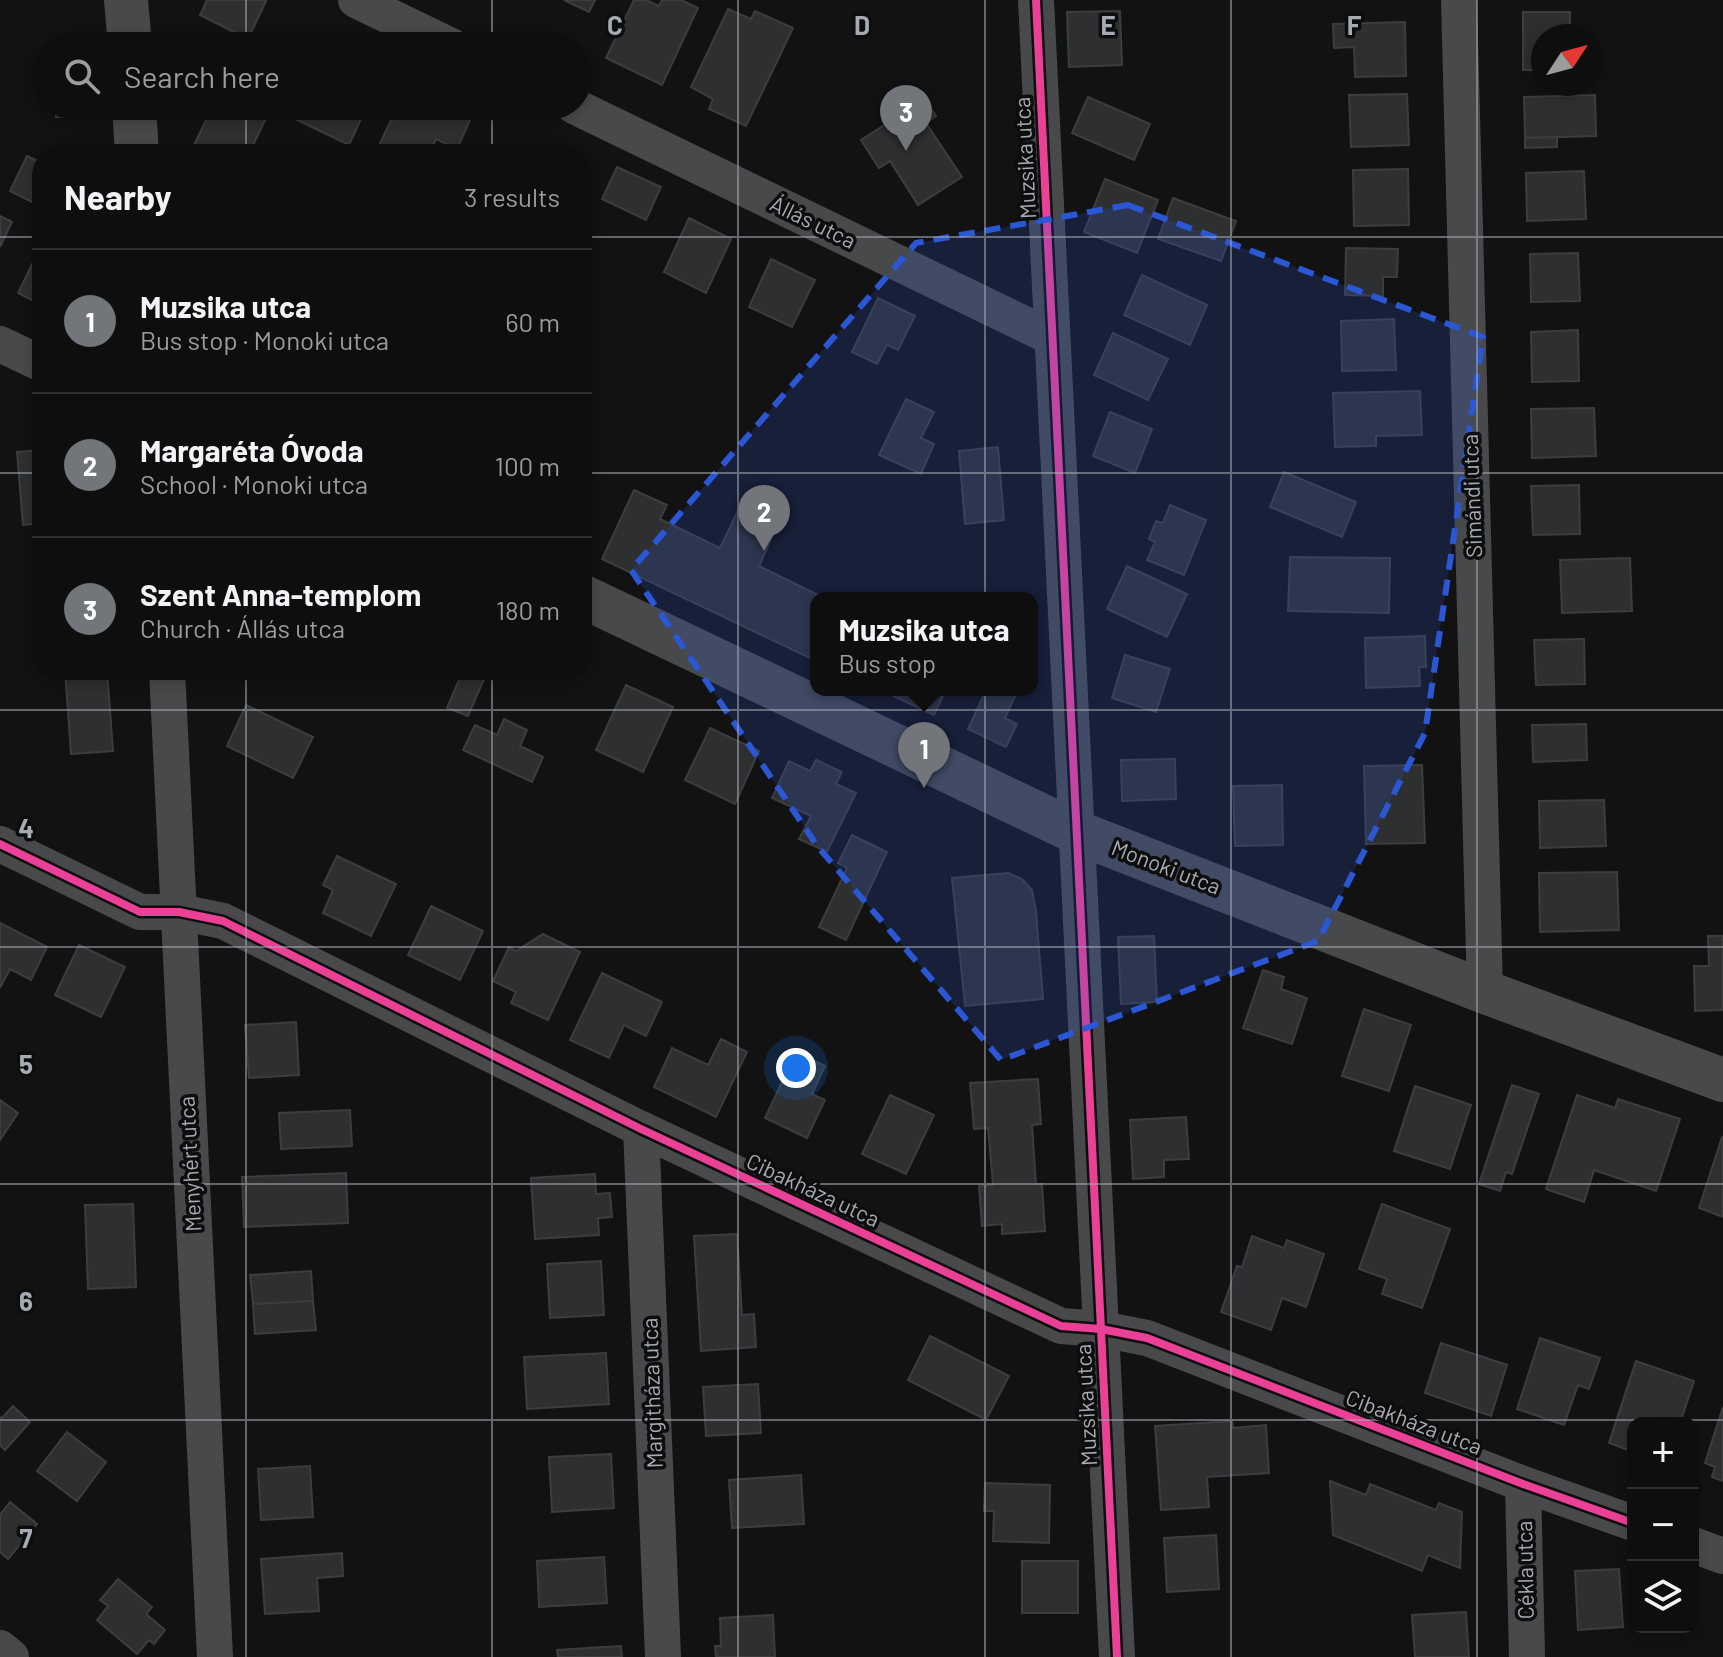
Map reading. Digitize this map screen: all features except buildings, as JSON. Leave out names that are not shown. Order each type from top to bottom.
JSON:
[{"type":"street","points":[[126,0],[129,32]]},
{"type":"street","points":[[356,0],[422,32]]},
{"type":"street","name":"Muzsika utca","points":[[1036,0],[1117,1657]]},
{"type":"street","name":"Simándi utca","points":[[1459,0],[1485,992]]},
{"type":"street","name":"Állás utca","points":[[592,115],[1051,337]]},
{"type":"street","points":[[135,120],[136,144]]},
{"type":"street","points":[[0,344],[32,359]]},
{"type":"street","name":"Monoki utca","points":[[592,601],[1076,832],[1485,992],[1723,1080]]},
{"type":"street","name":"Menyhért utca","points":[[167,680],[215,1657]]},
{"type":"street","name":"Cibakháza utca","points":[[0,844],[140,912],[179,912],[223,921],[641,1129],[1061,1326],[1101,1329],[1147,1338],[1523,1484],[1627,1521]]},
{"type":"street","name":"Margitháza utca","points":[[641,1129],[663,1657]]},
{"type":"street","name":"Cékla utca","points":[[1523,1484],[1527,1657]]},
{"type":"street","points":[[1699,1547],[1723,1556]]},
{"type":"street","points":[[0,1648],[11,1657]]},
{"type":"highlighted area","points":[[1128,205],[1483,337],[1425,733],[1318,941],[1001,1060],[818,847],[631,570],[916,243]]},
{"type":"cycle path","points":[[1036,0],[1117,1657]]},
{"type":"cycle path","points":[[0,844],[140,912],[179,912],[223,921],[641,1129],[1061,1326],[1101,1329],[1147,1338],[1523,1484],[1627,1521]]},
{"type":"place","name":"Szent Anna-templom","points":[[906,151]]},
{"type":"place","name":"Margaréta Óvoda","points":[[764,551]]},
{"type":"place","name":"Muzsika utca","points":[[924,788]]}]
